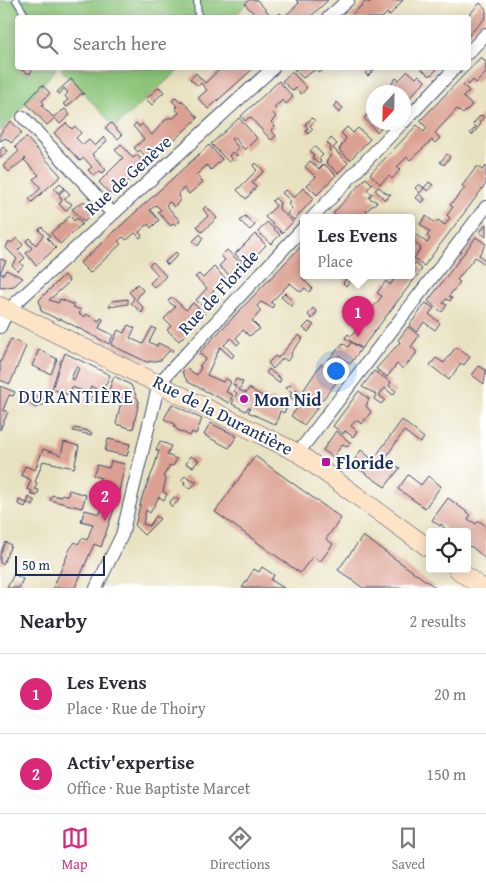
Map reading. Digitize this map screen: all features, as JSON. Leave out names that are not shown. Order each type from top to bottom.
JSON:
[{"type":"street","points":[[331,15],[348,0]]},
{"type":"street","points":[[471,50],[486,34]]},
{"type":"street","name":"Rue de Genève","points":[[4,308],[271,70]]},
{"type":"street","points":[[411,114],[452,70]]},
{"type":"street","points":[[23,117],[112,213]]},
{"type":"street","points":[[316,214],[395,130]]},
{"type":"street","points":[[298,453],[486,206]]},
{"type":"street","name":"Rue de Floride","points":[[159,383],[300,231]]},
{"type":"street","points":[[0,328],[4,308]]},
{"type":"street","name":"Rue de la Durantière","points":[[4,308],[298,453],[426,546]]},
{"type":"street","points":[[96,588],[122,535],[159,383]]},
{"type":"street","points":[[462,573],[482,588]]},
{"type":"lane","points":[[16,0],[25,15]]},
{"type":"lane","points":[[197,0],[198,15]]},
{"type":"green space","points":[[0,0],[249,0],[237,15],[15,15],[15,70],[55,70],[0,132]]},
{"type":"green space","points":[[62,70],[179,70],[115,127]]},
{"type":"building","points":[[249,0],[257,0],[270,15],[255,15],[245,4]]},
{"type":"building","points":[[296,0],[328,0],[312,15],[286,15],[299,3]]},
{"type":"building","points":[[372,0],[403,0],[390,15],[387,13],[385,15],[352,15],[366,1],[369,3]]},
{"type":"building","points":[[480,3],[486,9],[486,17],[471,33],[471,15],[469,15]]},
{"type":"building","points":[[481,57],[486,62],[486,73],[476,83],[473,80],[469,85],[466,82],[463,85],[469,91],[463,97],[472,105],[463,114],[457,109],[435,133],[440,138],[435,143],[432,140],[410,160],[407,157],[397,167],[400,170],[392,179],[389,176],[380,184],[370,174],[417,125],[424,132],[427,128],[420,121],[469,70],[471,70],[471,67]]},
{"type":"building","points":[[21,70],[32,70],[30,74]]},
{"type":"building","points":[[219,70],[252,70],[208,109],[198,98],[207,90],[201,83],[198,86],[190,79],[196,73],[205,83]]},
{"type":"building","points":[[295,70],[315,70],[303,78]]},
{"type":"building","points":[[368,70],[374,70],[368,76],[365,73]]},
{"type":"building","points":[[422,70],[436,70],[430,76]]},
{"type":"building","points":[[408,71],[416,78],[419,75],[425,81],[411,96],[411,85],[390,85],[396,78],[399,80]]},
{"type":"building","points":[[292,72],[307,88],[301,94],[296,88],[293,91],[282,81]]},
{"type":"building","points":[[71,79],[84,94],[81,94],[67,107],[63,104],[68,100],[65,96],[68,93],[64,88],[59,94],[57,92]]},
{"type":"building","points":[[279,81],[293,97],[286,104],[283,100],[274,107],[276,110],[273,113],[276,117],[271,122],[275,126],[271,130],[276,136],[271,140],[250,117],[245,121],[241,116]]},
{"type":"building","points":[[42,85],[50,93],[42,101],[44,103],[42,106],[53,117],[65,109],[70,115],[60,124],[55,118],[47,125],[26,103]]},
{"type":"building","points":[[159,87],[164,92],[152,105],[146,99]]},
{"type":"building","points":[[176,97],[181,102],[182,100],[198,118],[150,162],[140,150],[138,152],[134,148],[144,139],[133,126],[136,123],[139,127],[142,124],[152,135],[164,121],[170,117],[172,119],[179,113],[175,107],[178,107],[172,101]]},
{"type":"building","points":[[337,102],[343,108],[339,113],[333,107]]},
{"type":"building","points":[[481,115],[484,117],[479,123],[481,124],[472,135],[470,133],[476,127],[473,124]]},
{"type":"building","points":[[239,118],[257,138],[245,150],[234,137],[231,139],[239,148],[235,152],[238,155],[236,156],[232,152],[229,156],[232,160],[229,162],[211,144]]},
{"type":"building","points":[[312,118],[315,121],[310,126],[313,129],[308,134],[306,131],[308,128],[305,124]]},
{"type":"building","points":[[11,121],[22,133],[11,143],[6,138],[0,141],[0,133]]},
{"type":"building","points":[[66,123],[72,129],[75,126],[81,133],[76,138],[83,145],[89,140],[95,146],[104,137],[107,141],[92,154],[106,170],[102,173],[100,171],[94,176],[88,170],[92,167],[84,158],[80,161],[54,133]]},
{"type":"building","points":[[111,123],[122,135],[118,139],[105,128]]},
{"type":"building","points":[[347,127],[353,133],[358,128],[370,139],[350,160],[339,150],[346,138],[341,133]]},
{"type":"building","points":[[26,137],[61,176],[32,202],[29,199],[41,188],[33,179],[39,175],[24,160],[26,158],[9,172],[3,166],[19,151],[15,147]]},
{"type":"building","points":[[331,138],[337,144],[333,148],[348,163],[338,173],[326,162],[332,153],[329,150],[331,147],[327,143]]},
{"type":"building","points":[[121,144],[133,158],[137,155],[146,165],[114,194],[109,193],[99,182],[123,158],[115,150]]},
{"type":"building","points":[[209,145],[222,159],[211,170],[207,165],[196,175],[203,182],[189,194],[184,188],[179,192],[180,200],[174,207],[170,202],[166,205],[180,221],[176,225],[173,223],[171,226],[158,212],[161,210],[156,205],[150,210],[159,220],[151,228],[148,224],[139,232],[142,236],[140,238],[135,233],[127,240],[123,237],[118,241],[121,244],[90,273],[80,263]]},
{"type":"building","points":[[3,147],[8,151],[0,159],[0,150]]},
{"type":"building","points":[[315,147],[323,155],[319,159],[321,161],[319,164],[312,158],[314,155],[310,151]]},
{"type":"building","points":[[447,154],[450,157],[444,165],[440,162]]},
{"type":"building","points":[[310,161],[319,169],[324,164],[336,175],[317,195],[307,185],[316,177],[305,167]]},
{"type":"building","points":[[256,163],[264,171],[252,183],[256,187],[246,199],[237,190],[257,170],[253,166]]},
{"type":"building","points":[[477,166],[482,170],[486,166],[486,184],[424,266],[415,259],[421,248],[415,243],[415,234],[427,243],[430,239],[427,236],[430,232],[420,224],[426,216],[435,223],[438,220],[445,225],[450,218],[447,215],[453,207],[450,205],[465,188],[462,186]]},
{"type":"building","points":[[366,178],[372,184],[367,190],[372,194],[369,198],[377,202],[366,211],[369,214],[333,213]]},
{"type":"building","points":[[429,182],[433,185],[428,191],[424,188]]},
{"type":"building","points":[[60,183],[64,188],[58,193],[54,189]]},
{"type":"building","points":[[419,184],[424,188],[420,193],[415,188]]},
{"type":"building","points":[[379,187],[387,194],[391,194],[385,200],[375,190]]},
{"type":"building","points":[[303,188],[314,198],[294,220],[287,214],[292,208],[288,204],[291,201],[282,193],[285,190],[294,198]]},
{"type":"building","points":[[65,189],[70,194],[64,199],[72,204],[66,211],[59,204],[62,201],[59,194]]},
{"type":"building","points":[[419,194],[425,199],[422,203],[416,198]]},
{"type":"building","points":[[275,198],[280,203],[279,209],[293,222],[282,233],[265,217],[276,206],[272,201]]},
{"type":"building","points":[[84,201],[95,212],[84,222],[72,209]]},
{"type":"building","points":[[206,206],[217,218],[202,232],[197,226],[208,216],[203,209]]},
{"type":"building","points":[[70,216],[74,221],[77,218],[82,224],[60,244],[51,233]]},
{"type":"building","points":[[245,216],[255,225],[250,230],[240,221]]},
{"type":"building","points":[[267,222],[280,235],[271,244],[258,232]]},
{"type":"building","points":[[486,224],[486,237],[480,232]]},
{"type":"building","points":[[42,227],[50,236],[47,238],[56,248],[36,266],[26,253],[32,248],[26,241],[29,238],[36,245],[43,235],[39,230]]},
{"type":"building","points":[[200,234],[203,238],[198,246],[193,241]]},
{"type":"building","points":[[255,234],[266,245],[247,265],[235,254]]},
{"type":"building","points":[[476,237],[486,244],[479,255],[486,261],[486,265],[475,257],[457,280],[460,282],[449,296],[452,298],[450,301],[446,299],[443,303],[447,305],[442,312],[428,301]]},
{"type":"building","points":[[17,238],[23,245],[18,250],[25,258],[20,262],[23,266],[18,271],[12,265],[17,259],[6,248],[9,241],[11,243]]},
{"type":"building","points":[[300,247],[300,279],[303,279],[312,288],[309,292],[305,288],[301,292],[290,283],[271,302],[274,305],[272,308],[261,302],[257,306],[261,311],[252,321],[260,329],[249,336],[243,330],[236,338],[240,342],[237,345],[231,338],[224,345],[234,355],[232,358],[220,347],[207,375],[223,382],[225,378],[231,382],[226,392],[233,395],[229,403],[188,382],[182,372],[186,368],[197,375],[201,367],[199,366],[206,359],[199,353]]},
{"type":"building","points":[[227,250],[245,267],[242,270],[245,272],[236,281],[219,266],[225,260],[221,256]]},
{"type":"building","points":[[176,252],[178,255],[168,265],[165,262]]},
{"type":"building","points":[[0,260],[6,261],[0,273]]},
{"type":"building","points":[[153,262],[166,276],[155,288],[150,283],[158,275],[149,265]]},
{"type":"building","points":[[415,263],[422,269],[415,278]]},
{"type":"building","points":[[214,267],[225,278],[211,293],[218,299],[207,311],[196,300],[207,288],[195,277],[199,274],[203,278]]},
{"type":"building","points":[[6,270],[23,278],[14,286],[0,288],[0,273],[3,275]]},
{"type":"building","points":[[64,275],[69,280],[67,284],[49,300],[58,303],[60,299],[75,305],[73,307],[81,310],[79,314],[85,317],[86,314],[99,321],[101,318],[103,319],[99,328],[113,335],[109,344],[59,318],[59,320],[41,311],[39,300]]},
{"type":"building","points":[[346,279],[357,279],[355,283],[351,280],[346,286],[343,283]]},
{"type":"building","points":[[394,279],[414,279],[362,348],[345,338],[348,334],[351,336],[359,327],[350,320],[356,312],[362,317],[370,307],[372,309],[382,296],[377,293],[386,281],[390,285]]},
{"type":"building","points":[[137,284],[143,290],[136,300],[144,308],[142,313],[131,303],[134,298],[129,292]]},
{"type":"building","points":[[285,293],[294,302],[291,306],[281,297]]},
{"type":"building","points":[[172,297],[186,310],[193,303],[205,314],[179,341],[167,330],[171,326],[164,319],[175,307],[168,301]]},
{"type":"building","points":[[128,299],[128,304],[109,307],[112,301]]},
{"type":"building","points":[[426,303],[434,308],[429,314],[440,323],[435,330],[424,322],[417,332],[409,326]]},
{"type":"building","points":[[313,308],[317,312],[312,319],[308,315]]},
{"type":"building","points":[[309,322],[314,325],[308,332],[303,328]]},
{"type":"building","points":[[128,325],[135,328],[130,338],[143,344],[152,327],[156,329],[149,342],[157,346],[158,343],[173,350],[172,352],[169,351],[161,360],[147,362],[111,345],[118,330],[124,333]]},
{"type":"building","points":[[408,327],[419,336],[411,347],[416,351],[416,354],[403,369],[397,364],[387,377],[376,369],[400,342],[398,340]]},
{"type":"building","points":[[298,335],[303,338],[291,353],[292,355],[287,361],[283,358],[273,369],[268,363],[275,356],[278,358]]},
{"type":"building","points":[[11,339],[26,346],[10,384],[0,380],[0,363]]},
{"type":"building","points":[[351,342],[361,349],[350,364],[339,355],[337,358],[348,366],[339,378],[332,372],[330,374],[338,380],[319,404],[313,399],[311,402],[318,407],[304,425],[291,416],[303,401],[301,399],[298,403],[290,397],[292,392],[286,388],[289,385],[301,394],[321,364],[323,366],[343,343],[348,347]]},
{"type":"building","points":[[456,347],[470,357],[464,365],[461,363],[449,380],[430,365],[436,358],[444,363]]},
{"type":"building","points":[[39,349],[57,359],[51,374],[32,366]]},
{"type":"building","points":[[65,353],[110,375],[102,393],[91,386],[88,393],[93,396],[87,405],[84,404],[88,394],[82,391],[72,387],[69,395],[52,389]],"holes":[[[76,367],[79,368],[74,380],[71,379]]]},
{"type":"building","points":[[479,366],[486,370],[484,384],[472,375]]},
{"type":"building","points":[[269,369],[281,379],[279,383],[266,373]]},
{"type":"building","points":[[374,371],[391,382],[389,386],[396,391],[393,395],[385,388],[379,395],[385,400],[381,404],[374,399],[376,394],[362,387]]},
{"type":"building","points":[[114,376],[131,385],[139,402],[133,429],[116,424],[121,402],[120,399],[108,393]]},
{"type":"building","points":[[236,379],[243,382],[239,390],[246,393],[249,388],[270,401],[272,398],[276,400],[274,404],[282,408],[284,403],[288,405],[284,413],[280,411],[276,425],[248,412],[250,408],[248,407],[246,411],[232,404],[237,393],[234,391],[236,386],[233,385]]},
{"type":"building","points":[[0,386],[15,392],[13,396],[9,395],[3,410],[8,412],[0,430]]},
{"type":"building","points":[[359,391],[369,399],[366,406],[371,412],[362,424],[356,420],[351,426],[357,431],[353,437],[345,431],[343,434],[333,426]]},
{"type":"building","points":[[29,392],[45,400],[47,403],[36,408],[25,401]]},
{"type":"building","points":[[172,404],[202,419],[196,434],[192,432],[190,436],[174,427],[175,424],[164,419]]},
{"type":"building","points":[[402,420],[424,438],[420,443],[404,431],[384,460],[400,468],[385,487],[352,464],[361,450],[373,460]]},
{"type":"building","points":[[210,423],[237,436],[229,448],[204,435]]},
{"type":"building","points":[[75,428],[92,433],[91,435],[73,431]]},
{"type":"building","points":[[336,431],[351,443],[347,447],[343,444],[333,457],[323,450]]},
{"type":"building","points":[[108,439],[130,444],[127,456],[105,451]]},
{"type":"building","points":[[160,441],[171,446],[167,455],[177,459],[173,466],[170,465],[163,477],[166,479],[163,492],[167,494],[164,500],[159,497],[150,513],[146,510],[143,524],[149,526],[156,516],[160,519],[144,535],[135,526],[142,497],[159,451],[156,450]]},
{"type":"building","points":[[64,442],[79,446],[74,468],[43,461],[35,482],[37,483],[35,489],[39,490],[37,496],[30,494],[32,491],[27,489],[31,480],[21,475],[25,466],[35,470],[43,449],[61,455]]},
{"type":"building","points":[[190,456],[199,460],[193,467],[186,464]]},
{"type":"building","points":[[255,456],[341,518],[326,539],[333,544],[320,562],[313,556],[300,573],[215,512]]},
{"type":"building","points":[[111,461],[125,464],[118,496],[98,492],[101,478],[93,476],[97,465],[109,468]]},
{"type":"building","points":[[408,475],[421,485],[428,476],[441,486],[425,508],[398,489]]},
{"type":"building","points":[[185,476],[197,482],[190,489],[181,480]]},
{"type":"building","points":[[69,490],[86,495],[82,508],[50,500],[52,495],[61,497],[62,494],[68,496]]},
{"type":"building","points":[[29,497],[35,501],[33,506],[27,503]]},
{"type":"building","points":[[174,497],[179,500],[172,507],[169,503]]},
{"type":"building","points":[[448,498],[471,515],[468,519],[476,524],[479,521],[486,526],[486,559],[471,547],[471,528],[444,528],[432,520]]},
{"type":"building","points":[[19,500],[27,503],[25,507],[18,504]]},
{"type":"building","points":[[102,506],[114,509],[101,547],[94,544],[75,588],[53,588],[70,549],[75,542],[78,544],[82,538],[87,540],[93,524],[81,521],[85,510],[100,514]]},
{"type":"building","points":[[363,536],[436,588],[363,588],[338,570]]},
{"type":"building","points":[[5,542],[11,545],[3,564],[0,563],[0,554]]},
{"type":"building","points":[[262,567],[274,575],[271,580],[284,588],[242,588],[254,569],[259,572]]},
{"type":"building","points":[[14,574],[23,579],[19,588],[7,588]]},
{"type":"place","name":"Les Evens","points":[[358,337]]},
{"type":"place","name":"Mon Nid","points":[[244,399]]},
{"type":"place","name":"Floride","points":[[326,462]]},
{"type":"place","name":"Activ'expertise","points":[[105,521]]},
{"type":"district","name":"DURANTIÈRE","points":[[76,396]]}]
